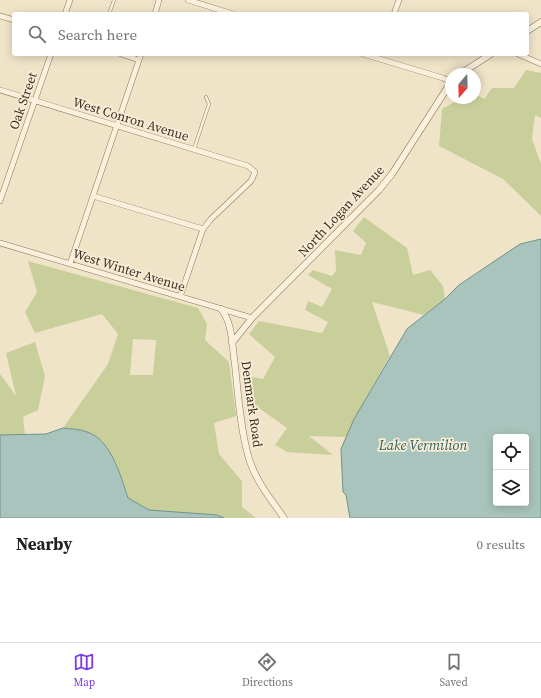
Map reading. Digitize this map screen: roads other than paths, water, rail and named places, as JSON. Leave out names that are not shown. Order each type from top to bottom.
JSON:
[{"type":"street","points":[[66,12],[70,0]]},
{"type":"street","points":[[156,12],[160,0]]},
{"type":"street","points":[[188,0],[227,12]]},
{"type":"street","points":[[395,12],[399,0]]},
{"type":"street","points":[[0,16],[12,19]]},
{"type":"street","points":[[529,30],[541,22]]},
{"type":"street","name":"Oak Street","points":[[0,201],[50,56]]},
{"type":"street","points":[[126,56],[139,60]]},
{"type":"street","points":[[70,264],[140,56]]},
{"type":"street","points":[[379,56],[445,79]]},
{"type":"street","points":[[469,68],[488,56]]},
{"type":"street","points":[[523,56],[541,64]]},
{"type":"street","name":"West Conron Avenue","points":[[0,90],[35,102],[248,166],[255,172],[251,181],[211,219],[203,229]]},
{"type":"street","name":"North Logan Avenue","points":[[232,343],[252,318],[379,190],[392,174],[445,91]]},
{"type":"street","points":[[93,196],[203,229],[180,297]]},
{"type":"street","name":"West Winter Avenue","points":[[0,243],[252,318]]},
{"type":"street","name":"Denmark Road","points":[[221,309],[228,321],[244,438],[248,456],[261,486],[284,518]]},
{"type":"lane","points":[[110,12],[114,0]]},
{"type":"lane","points":[[193,149],[209,104],[206,97]]},
{"type":"water","name":"Lake Vermilion","points":[[541,239],[541,518],[350,518],[346,495],[343,492],[341,449],[354,419],[407,329],[445,299],[459,285],[520,244]]},
{"type":"water","points":[[63,428],[84,431],[103,442],[114,460],[128,498],[149,510],[217,515],[224,518],[0,518],[0,435],[46,434]]}]
